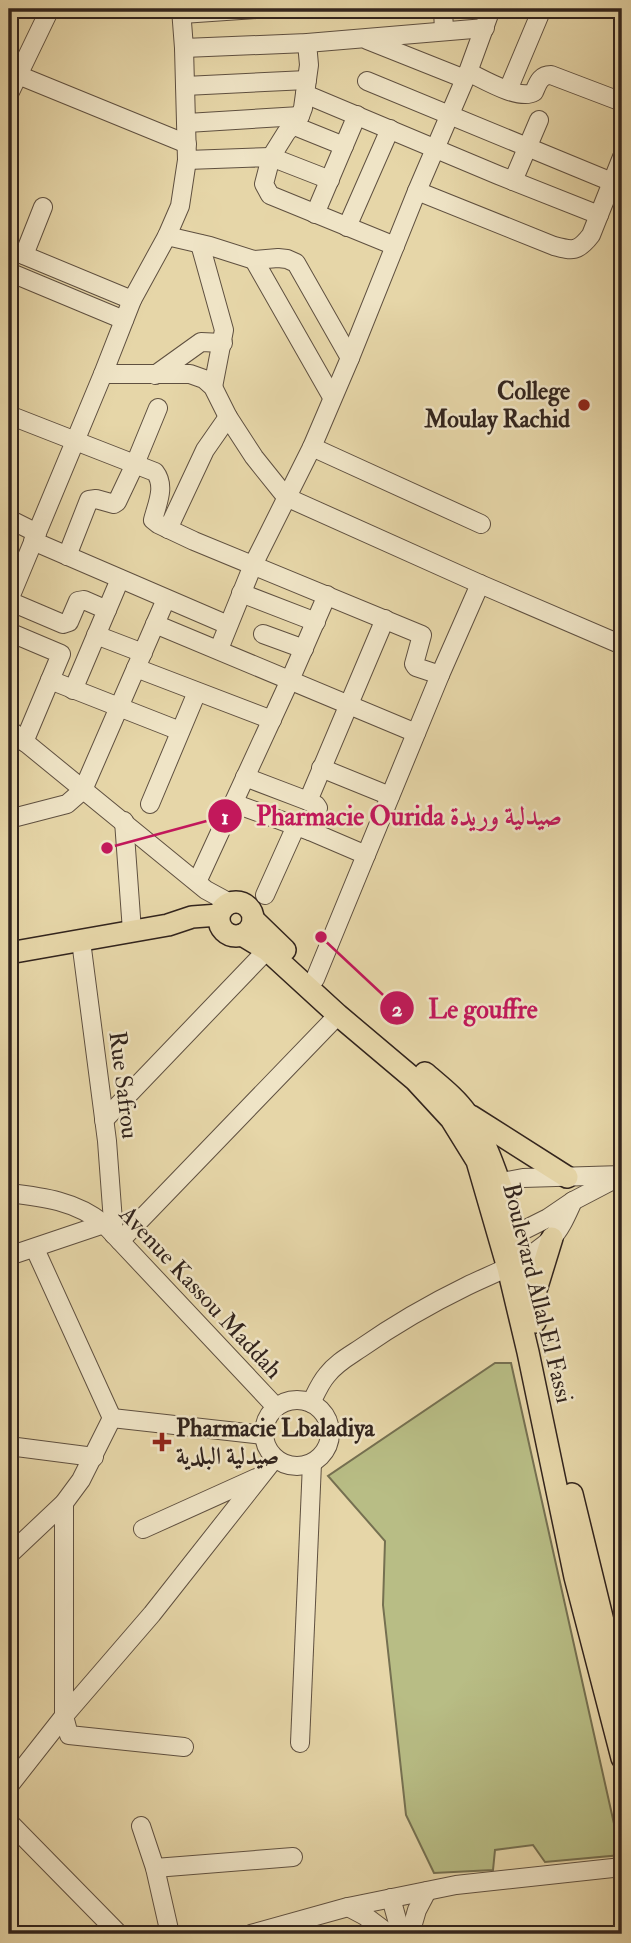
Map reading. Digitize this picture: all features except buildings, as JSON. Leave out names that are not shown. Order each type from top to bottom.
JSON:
[{"type":"main road","points":[[9,953],[168,925],[192,917],[231,919]]},
{"type":"main road","name":"Boulevard Allal El Fassi","points":[[231,919],[315,978],[453,1097],[484,1143],[491,1184],[515,1264],[528,1352],[575,1577],[618,1703]]},
{"type":"main road","name":"Boulevard Allal El Fassi","points":[[231,919],[415,1080],[451,1119],[491,1184]]},
{"type":"main road","points":[[466,1113],[567,1177]]},
{"type":"main road","points":[[532,1305],[552,1238]]},
{"type":"main road","name":"Boulevard Allal El Fassi","points":[[515,1264],[532,1305],[566,1473],[618,1703],[622,1758]]},
{"type":"street","points":[[9,94],[50,9]]},
{"type":"street","points":[[107,610],[84,600],[78,601],[69,622],[63,624],[9,601],[132,300],[180,206],[187,152],[181,11],[256,9]]},
{"type":"street","points":[[443,9],[444,31]]},
{"type":"street","points":[[219,649],[253,565],[312,447],[350,358],[491,9]]},
{"type":"street","points":[[508,90],[542,9]]},
{"type":"street","points":[[184,48],[307,43],[485,28]]},
{"type":"street","points":[[362,38],[525,96],[534,92],[540,79],[551,75],[622,102]]},
{"type":"street","points":[[307,43],[309,65],[306,87],[296,120],[271,157],[264,184],[267,193],[395,246]]},
{"type":"street","points":[[18,75],[187,152],[271,157],[330,180]]},
{"type":"street","points":[[367,81],[612,181]]},
{"type":"street","points":[[186,86],[306,87],[357,116],[599,215]]},
{"type":"street","points":[[315,214],[357,116]]},
{"type":"street","points":[[187,123],[296,120],[344,146]]},
{"type":"street","points":[[513,181],[539,120]]},
{"type":"street","points":[[347,227],[390,129]]},
{"type":"street","points":[[417,191],[540,241],[567,250],[576,250],[591,236],[622,157]]},
{"type":"street","points":[[43,207],[17,252],[132,300]]},
{"type":"street","points":[[167,236],[254,260],[278,258],[296,263],[350,358]]},
{"type":"street","points":[[200,244],[224,330],[213,387]]},
{"type":"street","points":[[254,260],[332,397]]},
{"type":"street","points":[[9,272],[124,320]]},
{"type":"street","points":[[155,375],[197,344],[208,341],[223,343]]},
{"type":"street","points":[[103,374],[190,374],[204,379],[213,387],[228,417],[254,457],[286,497],[622,645]]},
{"type":"street","points":[[67,556],[89,500],[115,503],[135,464],[158,408]]},
{"type":"street","points":[[9,415],[155,472],[158,475],[160,498],[153,520],[158,524],[422,635],[414,666],[440,675]]},
{"type":"street","points":[[168,529],[200,458],[228,417]]},
{"type":"street","points":[[312,447],[481,524]]},
{"type":"street","points":[[9,519],[67,556],[228,625]]},
{"type":"street","points":[[73,690],[120,579]]},
{"type":"street","points":[[315,978],[480,584]]},
{"type":"street","points":[[241,593],[316,622]]},
{"type":"street","points":[[201,886],[233,803],[327,595]]},
{"type":"street","points":[[9,819],[66,804],[83,790],[166,599]]},
{"type":"street","points":[[308,801],[385,620]]},
{"type":"street","points":[[155,624],[416,733]]},
{"type":"street","points":[[9,632],[84,663]]},
{"type":"street","points":[[262,634],[304,649]]},
{"type":"street","points":[[96,635],[197,692],[272,720]]},
{"type":"street","points":[[24,742],[61,654]]},
{"type":"street","points":[[50,680],[180,731]]},
{"type":"street","points":[[150,804],[197,692]]},
{"type":"street","points":[[9,729],[201,886],[231,919]]},
{"type":"street","points":[[321,768],[390,796]]},
{"type":"street","points":[[245,777],[308,801],[318,808],[265,895]]},
{"type":"street","points":[[233,803],[366,855]]},
{"type":"street","points":[[124,821],[132,931]]},
{"type":"street","name":"Rue Safrou","points":[[81,941],[104,1120],[113,1233]]},
{"type":"street","points":[[104,1120],[267,950]]},
{"type":"street","points":[[9,1256],[113,1233],[338,1015]]},
{"type":"street","points":[[491,1184],[523,1178],[622,1176]]},
{"type":"street","points":[[508,1238],[548,1219],[573,1202],[622,1176]]},
{"type":"street","name":"Avenue Kassou Maddah","points":[[9,1193],[46,1198],[76,1206],[113,1233],[276,1407]]},
{"type":"street","points":[[311,1403],[326,1375],[364,1346],[436,1302],[534,1252],[557,1232],[573,1202]]},
{"type":"street","points":[[35,1249],[112,1418]]},
{"type":"street","points":[[293,1400],[311,1403],[327,1418],[330,1428],[326,1449],[312,1463],[303,1466],[283,1464],[268,1450],[264,1435],[266,1422],[276,1407],[293,1400]]},
{"type":"street","points":[[112,1418],[264,1435]]},
{"type":"street","points":[[9,1555],[64,1503],[81,1480],[112,1418]]},
{"type":"street","points":[[9,1446],[93,1457]]},
{"type":"street","points":[[9,1786],[64,1716],[152,1614],[275,1458]]},
{"type":"street","points":[[300,1742],[312,1463]]},
{"type":"street","points":[[143,1529],[259,1476]]},
{"type":"street","points":[[64,1503],[64,1716],[69,1735],[184,1747]]},
{"type":"street","points":[[9,1822],[118,1934]]},
{"type":"street","points":[[141,1826],[155,1868],[170,1934]]},
{"type":"street","points":[[155,1868],[293,1857]]},
{"type":"street","points":[[251,1934],[299,1928],[348,1907],[427,1891],[506,1878],[622,1867]]},
{"type":"street","points":[[410,1934],[417,1910],[427,1891]]},
{"type":"street","points":[[391,1898],[401,1934]]},
{"type":"street","points":[[348,1907],[389,1934]]},
{"type":"green space","points":[[495,1363],[511,1363],[621,1855],[545,1862],[533,1845],[495,1850],[493,1870],[434,1873],[406,1815],[383,1605],[385,1541],[328,1476]]},
{"type":"place","name":"College Moulay Rachid","points":[[584,405]]},
{"type":"place","name":"Pharmacie Ourida صيدلية وريدة","points":[[107,848]]},
{"type":"place","name":"Le gouffre","points":[[321,937]]},
{"type":"place","name":"Pharmacie Lbaladiya صيدلية البلدية","points":[[162,1442]]}]
